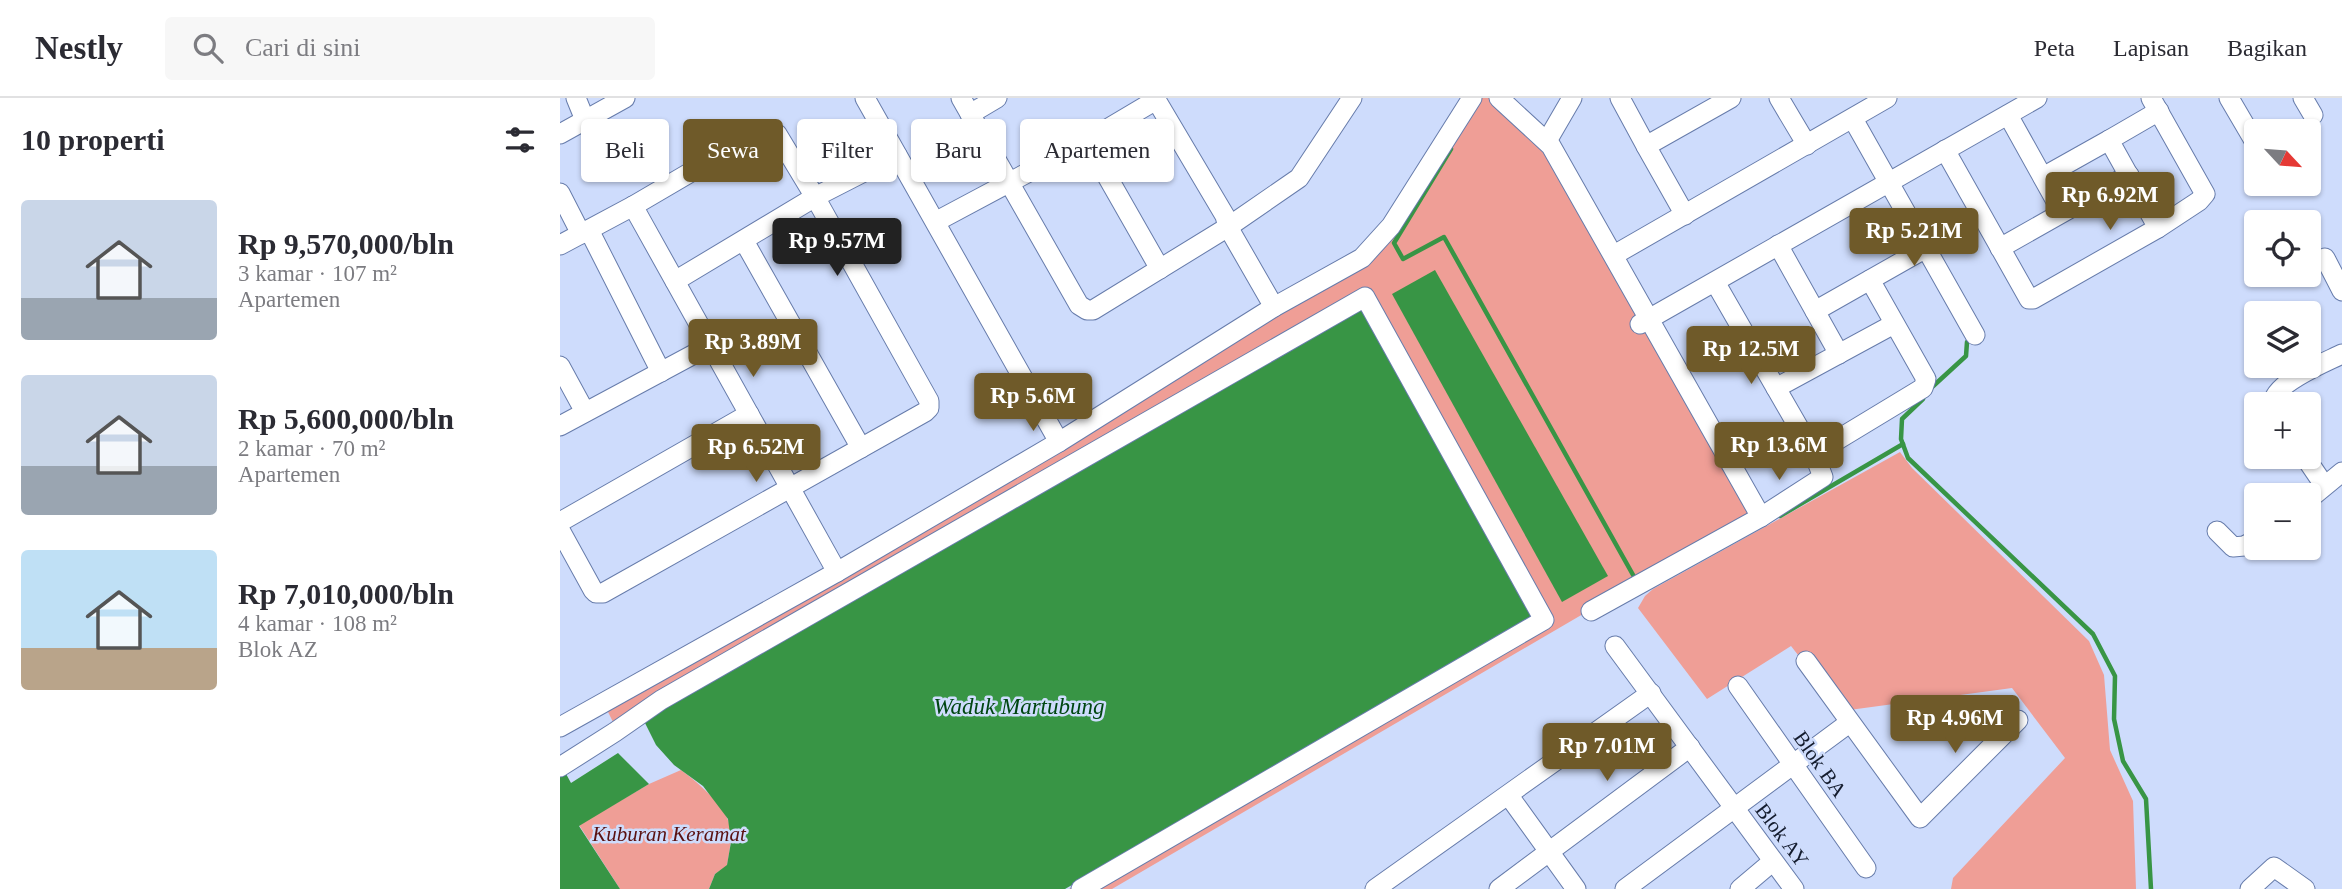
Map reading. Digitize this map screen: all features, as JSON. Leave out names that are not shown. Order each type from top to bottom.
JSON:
[{"type":"street","points":[[576,98],[584,119]]},
{"type":"street","points":[[586,119],[625,98]]},
{"type":"street","points":[[865,98],[877,119]]},
{"type":"street","points":[[997,98],[966,106],[1079,305],[1087,310],[1093,310],[1228,227],[1299,178],[1352,98]]},
{"type":"street","points":[[560,727],[836,572],[1059,442],[1275,307],[1362,258],[1379,243],[1391,226],[1472,98]]},
{"type":"street","points":[[1499,98],[1547,141],[1614,255],[1645,321],[1757,519]]},
{"type":"street","points":[[1547,141],[1572,98]]},
{"type":"street","points":[[1619,98],[1685,215]]},
{"type":"street","points":[[1646,146],[1706,104],[1731,98]]},
{"type":"street","points":[[1779,98],[1807,145]]},
{"type":"street","points":[[1614,255],[1887,98]]},
{"type":"street","points":[[1645,321],[2037,98]]},
{"type":"street","points":[[2229,98],[2244,124]]},
{"type":"street","points":[[1123,119],[1156,99],[1275,307]]},
{"type":"street","points":[[1945,150],[2029,299],[2158,228],[2199,201],[2205,194],[2155,105],[2109,140],[2043,177]]},
{"type":"street","points":[[2008,115],[2062,212]]},
{"type":"street","points":[[1853,119],[1975,335]]},
{"type":"street","points":[[560,134],[581,122]]},
{"type":"street","points":[[560,245],[761,131],[777,134],[929,401],[929,408],[925,412],[603,593],[593,590],[560,530]]},
{"type":"street","points":[[2109,140],[2158,228]]},
{"type":"street","points":[[897,155],[937,221],[1059,442]]},
{"type":"street","points":[[937,221],[1020,175]]},
{"type":"street","points":[[2000,248],[2129,175]]},
{"type":"street","points":[[675,281],[844,182]]},
{"type":"street","points":[[1110,182],[1160,269]]},
{"type":"street","points":[[560,193],[585,232],[661,372]]},
{"type":"street","points":[[633,206],[836,572]]},
{"type":"street","points":[[744,241],[861,448]]},
{"type":"street","points":[[1778,246],[1839,354]]},
{"type":"street","points":[[1815,311],[1926,248]]},
{"type":"street","points":[[2325,258],[2342,291]]},
{"type":"street","points":[[1814,454],[1923,388],[1925,384],[1926,379],[1870,280]]},
{"type":"street","points":[[1591,611],[1757,519],[1822,478],[1814,454],[1714,282]]},
{"type":"street","points":[[560,767],[661,700],[1365,297],[1544,620],[1081,889]]},
{"type":"street","points":[[1776,388],[1894,324]]},
{"type":"street","points":[[560,426],[711,345]]},
{"type":"street","points":[[2278,392],[2284,384],[2342,354]]},
{"type":"street","points":[[560,366],[585,412]]},
{"type":"street","points":[[560,522],[749,414]]},
{"type":"street","points":[[2313,469],[2324,485]]},
{"type":"street","points":[[2321,488],[2342,472]]},
{"type":"street","points":[[2217,531],[2234,547],[2244,546]]},
{"type":"street","name":"Blok AY","points":[[1615,646],[1794,889]]},
{"type":"street","points":[[1806,661],[1920,818],[2018,720]]},
{"type":"street","name":"Blok BA","points":[[1738,686],[1867,868]]},
{"type":"street","points":[[1375,889],[1651,693]]},
{"type":"street","points":[[1625,889],[1849,723]]},
{"type":"street","points":[[1499,889],[1690,747]]},
{"type":"street","points":[[1509,796],[1576,889]]},
{"type":"street","points":[[1740,889],[1772,862]]},
{"type":"street","points":[[2249,889],[2274,867],[2305,889]]},
{"type":"green space","points":[[1478,98],[1507,98],[1549,134],[1756,513],[1112,889],[1069,889],[1534,619],[1438,448],[614,724],[605,706],[1383,247]]},
{"type":"green space","points":[[1900,452],[1912,468],[2089,641],[2104,675],[2110,750],[2133,801],[2136,889],[1951,889],[1953,878],[2065,758],[2012,688],[1842,711],[1791,646],[1707,699],[1638,608],[1653,589]]},
{"type":"green space","name":"Kuburan Keramat","points":[[681,770],[708,793],[725,813],[731,831],[727,866],[715,874],[709,889],[620,889],[579,825],[649,784]]},
{"type":"water","points":[[1435,270],[1608,576],[1562,602],[1392,294]]},
{"type":"water","name":"Waduk Martubung","points":[[1361,309],[1534,618],[1065,889],[709,889],[715,874],[727,865],[731,842],[728,819],[703,786],[674,765],[656,745],[642,717]]},
{"type":"water","points":[[618,753],[649,784],[579,826],[620,889],[560,889],[560,775],[565,772],[571,783]]},
{"type":"waterway","points":[[1451,149],[1394,243],[1403,259],[1444,237],[1637,582]]},
{"type":"waterway","points":[[1930,389],[1966,356],[1967,342]]},
{"type":"waterway","points":[[1923,399],[1902,419],[1901,439],[1908,458],[2093,634],[2115,676],[2114,719],[2123,761],[2146,799],[2151,889]]},
{"type":"waterway","points":[[1780,516],[1903,444]]}]
